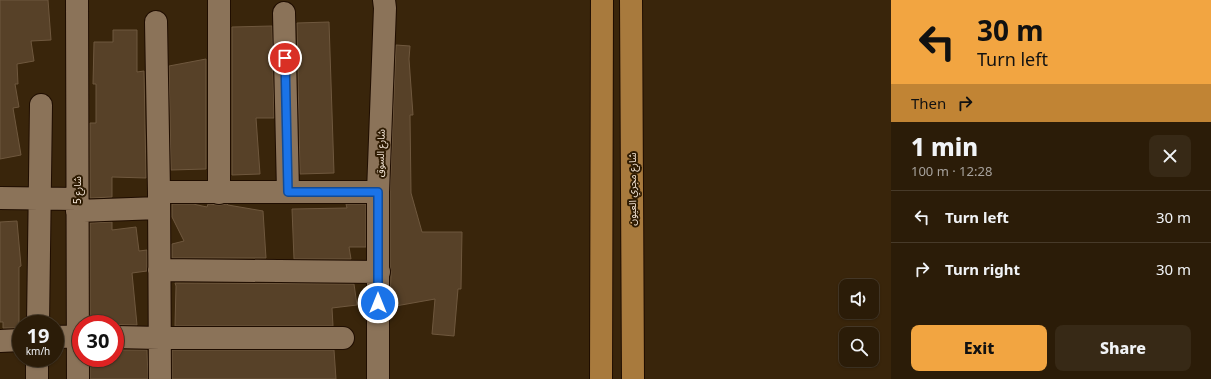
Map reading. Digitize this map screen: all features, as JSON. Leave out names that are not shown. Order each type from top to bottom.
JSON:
[{"type":"main road","points":[[601,379],[602,0]]},
{"type":"main road","name":"شارع مجري العيون","points":[[631,0],[633,379]]},
{"type":"street","name":"شارع 5","points":[[77,0],[79,315]]},
{"type":"street","points":[[219,0],[219,193]]},
{"type":"street","name":"شارع السوق","points":[[378,379],[378,192],[385,8],[384,0]]},
{"type":"street","points":[[284,13],[288,192]]},
{"type":"street","points":[[156,22],[160,379]]},
{"type":"street","points":[[38,315],[41,105]]},
{"type":"street","points":[[0,198],[39,199],[77,205],[159,200],[219,193],[378,192]]},
{"type":"street","points":[[159,270],[378,272]]},
{"type":"street","points":[[124,337],[343,338]]},
{"type":"street","points":[[0,341],[12,340]]},
{"type":"street","points":[[37,367],[37,379]]},
{"type":"street","name":"شارع 5","points":[[78,367],[78,379]]},
{"type":"building","points":[[0,0],[48,0],[51,40],[31,41],[34,61],[17,64],[18,84],[15,84],[19,107],[13,108],[21,155],[0,159]]},
{"type":"building","points":[[329,22],[334,173],[300,174],[297,23]]},
{"type":"building","points":[[272,26],[274,118],[256,118],[260,174],[232,175],[232,27]]},
{"type":"building","points":[[113,30],[137,30],[137,72],[144,71],[146,178],[112,177],[112,197],[90,198],[90,123],[96,123],[96,84],[93,84],[94,42],[113,42]]},
{"type":"building","points":[[396,45],[410,46],[409,59],[413,115],[410,115],[411,193],[422,232],[462,232],[461,289],[458,289],[454,336],[432,334],[435,299],[390,307],[390,192]]},
{"type":"building","points":[[206,59],[206,169],[171,170],[169,66]]},
{"type":"building","points":[[172,204],[193,204],[207,207],[208,204],[227,204],[263,211],[266,258],[172,258],[172,244],[184,241],[172,217]]},
{"type":"building","points":[[346,204],[366,204],[366,247],[349,247],[351,259],[294,259],[292,209],[347,208]]},
{"type":"building","points":[[17,221],[21,266],[19,267],[19,315],[12,315],[12,328],[3,328],[3,322],[0,322],[0,222]]},
{"type":"building","points":[[112,222],[112,230],[136,227],[139,251],[147,250],[147,271],[132,273],[137,325],[124,325],[124,315],[90,315],[90,223]]},
{"type":"building","points":[[175,283],[354,284],[357,305],[332,308],[333,326],[175,326]]},
{"type":"building","points":[[124,350],[147,350],[148,379],[90,379],[90,367],[124,367]]},
{"type":"building","points":[[172,350],[334,350],[336,379],[172,379]]},
{"type":"route","points":[[285,58],[288,192],[378,192],[378,303]]}]
